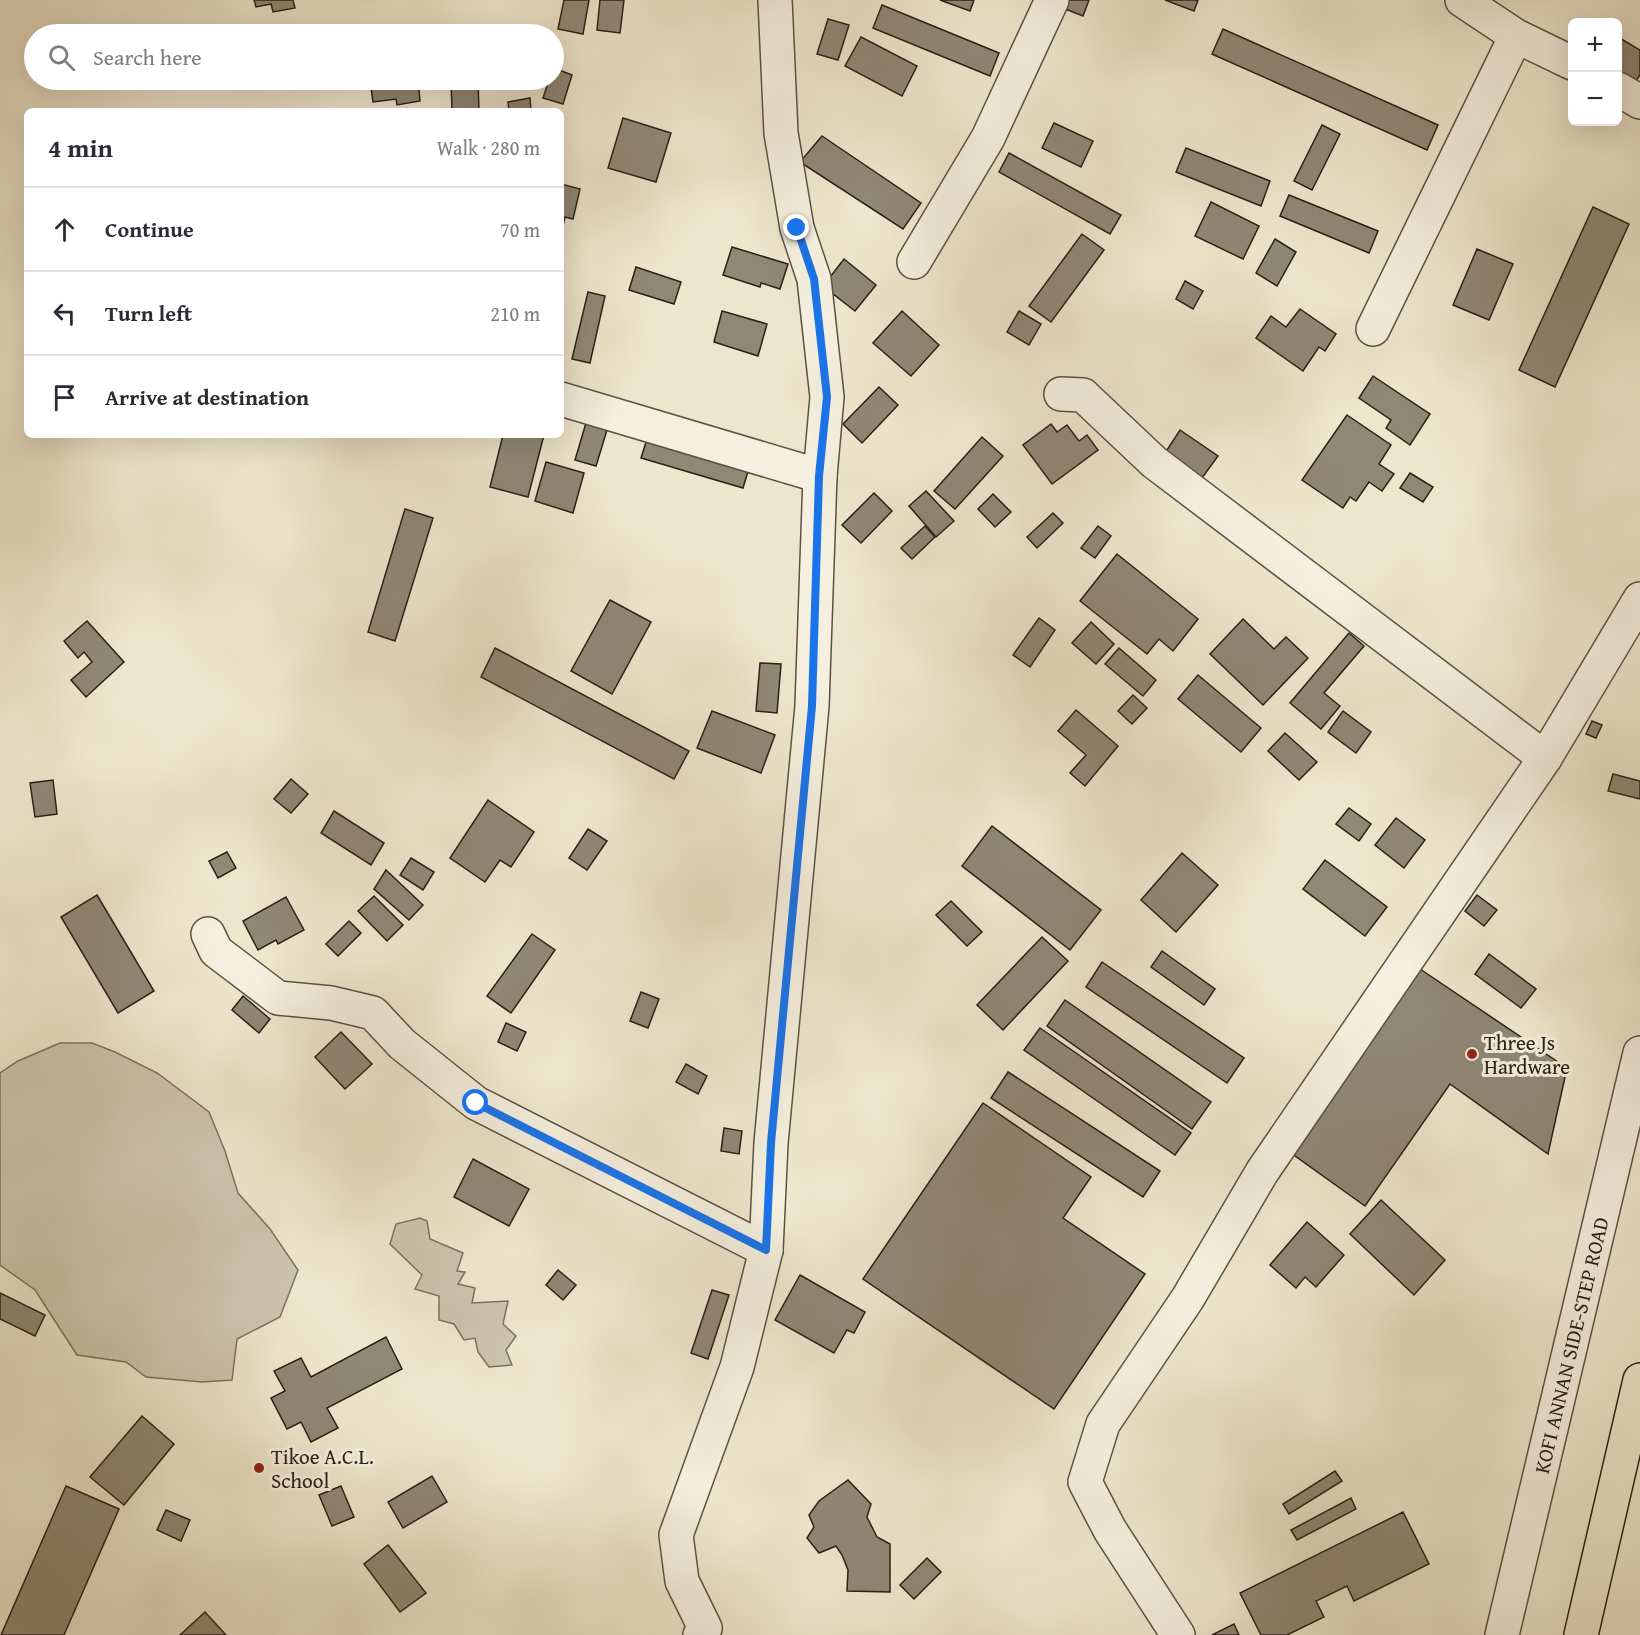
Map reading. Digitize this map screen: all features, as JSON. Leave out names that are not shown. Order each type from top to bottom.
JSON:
[{"type":"main road","points":[[1581,1635],[1640,1380]]},
{"type":"street","points":[[700,1635],[705,1628],[682,1581],[676,1534],[737,1367],[766,1250],[771,1143],[812,706],[819,476],[827,397],[814,279],[797,228],[781,133],[775,0]]},
{"type":"street","points":[[914,262],[987,138],[1052,0]]},
{"type":"street","points":[[1462,0],[1516,36],[1568,61]]},
{"type":"street","points":[[1373,329],[1516,36]]},
{"type":"street","points":[[1622,92],[1640,102]]},
{"type":"street","points":[[1061,394],[1083,395],[1154,462],[1545,758]]},
{"type":"street","points":[[564,400],[819,476]]},
{"type":"street","points":[[1178,1635],[1110,1530],[1086,1482],[1103,1424],[1188,1298],[1262,1172],[1545,758],[1640,599]]},
{"type":"street","points":[[207,934],[216,951],[278,998],[331,1003],[373,1013],[402,1044],[476,1103],[766,1250]]},
{"type":"street","name":"KOFI ANNAN SIDE-STEP ROAD","points":[[1502,1635],[1640,1053]]},
{"type":"shaded area","points":[[60,1043],[92,1043],[115,1052],[157,1073],[209,1112],[225,1151],[238,1193],[270,1229],[298,1270],[280,1317],[237,1339],[232,1380],[202,1382],[146,1377],[126,1362],[77,1355],[35,1290],[0,1265],[0,1073],[18,1061]]},
{"type":"shaded area","points":[[420,1218],[427,1221],[430,1239],[463,1253],[457,1271],[465,1272],[458,1284],[475,1288],[472,1303],[508,1301],[503,1324],[516,1336],[506,1350],[512,1365],[489,1367],[478,1352],[475,1338],[464,1340],[454,1324],[439,1320],[439,1296],[415,1289],[422,1275],[390,1244],[396,1224]]},
{"type":"building","points":[[254,0],[293,0],[295,8],[273,12],[271,4],[256,7]]},
{"type":"building","points":[[564,0],[589,0],[583,34],[564,30],[564,24],[559,24]]},
{"type":"building","points":[[600,0],[624,0],[620,33],[597,30]]},
{"type":"building","points":[[940,0],[974,0],[970,11]]},
{"type":"building","points":[[1067,0],[1089,0],[1083,16],[1063,8]]},
{"type":"building","points":[[1165,0],[1198,0],[1194,11]]},
{"type":"building","points":[[882,5],[999,53],[990,76],[873,28]]},
{"type":"building","points":[[828,19],[849,25],[838,60],[817,54]]},
{"type":"building","points":[[1223,29],[1438,125],[1427,150],[1212,54]]},
{"type":"building","points":[[861,37],[917,66],[902,96],[845,66]]},
{"type":"building","points":[[1622,39],[1640,50],[1640,75],[1636,81],[1622,73]]},
{"type":"building","points":[[564,72],[572,75],[563,104],[543,98],[546,90],[564,90]]},
{"type":"building","points":[[371,90],[419,90],[420,101],[397,105],[396,99],[373,102]]},
{"type":"building","points":[[451,90],[478,90],[479,108],[452,108]]},
{"type":"building","points":[[530,98],[531,108],[509,108],[508,102]]},
{"type":"building","points":[[623,118],[671,133],[656,182],[608,168]]},
{"type":"building","points":[[1054,123],[1093,141],[1081,167],[1042,148]]},
{"type":"building","points":[[1322,125],[1340,134],[1312,190],[1294,181]]},
{"type":"building","points":[[822,136],[921,203],[903,229],[800,162]]},
{"type":"building","points":[[1186,148],[1270,181],[1261,206],[1176,172]]},
{"type":"building","points":[[1009,153],[1121,215],[1110,234],[999,172]]},
{"type":"building","points":[[564,185],[580,189],[573,219],[565,217],[564,221]]},
{"type":"building","points":[[1289,195],[1378,231],[1369,253],[1280,216]]},
{"type":"building","points":[[1211,202],[1259,226],[1243,259],[1195,236]]},
{"type":"building","points":[[1593,207],[1629,224],[1555,387],[1519,370]]},
{"type":"building","points":[[1082,234],[1104,250],[1051,322],[1029,306]]},
{"type":"building","points":[[1275,239],[1296,252],[1277,286],[1256,273]]},
{"type":"building","points":[[732,247],[788,264],[780,289],[761,283],[760,287],[723,275]]},
{"type":"building","points":[[1477,249],[1513,264],[1489,320],[1453,305]]},
{"type":"building","points":[[844,259],[876,285],[855,311],[823,286]]},
{"type":"building","points":[[636,267],[681,282],[674,304],[629,290]]},
{"type":"building","points":[[1185,281],[1203,291],[1193,309],[1176,299]]},
{"type":"building","points":[[588,292],[605,296],[590,363],[572,359]]},
{"type":"building","points":[[1300,309],[1336,334],[1325,351],[1319,347],[1303,371],[1256,338],[1271,316],[1286,327]]},
{"type":"building","points":[[722,311],[767,324],[758,356],[714,342]]},
{"type":"building","points":[[902,311],[939,345],[911,376],[873,343]]},
{"type":"building","points":[[1019,311],[1041,324],[1029,345],[1007,332]]},
{"type":"building","points":[[1373,376],[1430,414],[1410,445],[1386,428],[1391,420],[1359,398]]},
{"type":"building","points":[[879,387],[898,405],[862,443],[843,424]]},
{"type":"building","points":[[1347,415],[1391,445],[1379,464],[1394,474],[1382,491],[1369,482],[1356,501],[1350,497],[1343,508],[1302,480]]},
{"type":"building","points":[[586,423],[607,430],[596,466],[575,460]]},
{"type":"building","points":[[1051,424],[1057,432],[1067,425],[1079,441],[1087,435],[1098,450],[1052,484],[1023,445]]},
{"type":"building","points":[[1180,430],[1218,456],[1202,478],[1165,453]]},
{"type":"building","points":[[982,437],[1003,456],[955,509],[934,491]]},
{"type":"building","points":[[502,438],[543,438],[528,497],[490,487]]},
{"type":"building","points":[[647,439],[749,468],[743,488],[641,458]]},
{"type":"building","points":[[546,462],[584,473],[573,513],[535,501]]},
{"type":"building","points":[[1410,473],[1433,487],[1423,502],[1400,488]]},
{"type":"building","points":[[926,491],[954,521],[936,537],[909,506]]},
{"type":"building","points":[[874,493],[892,511],[861,543],[842,525]]},
{"type":"building","points":[[993,494],[1011,512],[995,527],[978,509]]},
{"type":"building","points":[[405,509],[433,518],[395,641],[368,632]]},
{"type":"building","points":[[1053,513],[1063,523],[1037,548],[1027,537]]},
{"type":"building","points":[[925,526],[935,537],[912,559],[901,548]]},
{"type":"building","points":[[1098,526],[1111,536],[1095,558],[1081,548]]},
{"type":"building","points":[[1117,554],[1198,619],[1173,651],[1159,639],[1147,654],[1080,601]]},
{"type":"building","points":[[610,600],[651,622],[612,694],[571,671]]},
{"type":"building","points":[[1039,618],[1055,630],[1030,667],[1013,655]]},
{"type":"building","points":[[1243,619],[1274,649],[1286,637],[1308,658],[1263,705],[1210,654]]},
{"type":"building","points":[[87,621],[124,662],[86,697],[71,680],[92,662],[84,652],[78,658],[64,641]]},
{"type":"building","points":[[1091,622],[1114,644],[1096,664],[1072,643]]},
{"type":"building","points":[[1349,633],[1364,646],[1324,693],[1340,706],[1321,729],[1290,703]]},
{"type":"building","points":[[495,648],[689,751],[674,779],[481,677]]},
{"type":"building","points":[[1119,648],[1156,680],[1143,696],[1105,664]]},
{"type":"building","points":[[760,663],[781,664],[777,713],[756,711]]},
{"type":"building","points":[[1198,675],[1261,728],[1241,752],[1178,699]]},
{"type":"building","points":[[1133,695],[1147,708],[1132,724],[1118,711]]},
{"type":"building","points":[[1076,710],[1118,746],[1085,786],[1070,773],[1086,755],[1058,731]]},
{"type":"building","points":[[712,711],[775,735],[761,773],[697,748]]},
{"type":"building","points":[[1343,711],[1371,732],[1356,753],[1328,732]]},
{"type":"building","points":[[1592,721],[1602,725],[1596,738],[1586,734]]},
{"type":"building","points":[[1285,733],[1317,762],[1299,780],[1268,751]]},
{"type":"building","points":[[1613,774],[1640,781],[1640,799],[1608,791]]},
{"type":"building","points":[[291,779],[308,794],[291,813],[274,799]]},
{"type":"building","points":[[53,780],[57,814],[35,817],[30,783]]},
{"type":"building","points":[[488,800],[534,832],[511,867],[500,860],[485,882],[450,858]]},
{"type":"building","points":[[1349,808],[1371,824],[1359,841],[1336,824]]},
{"type":"building","points":[[334,811],[384,843],[371,865],[321,833]]},
{"type":"building","points":[[1396,818],[1425,840],[1404,868],[1375,845]]},
{"type":"building","points":[[992,826],[1101,910],[1070,950],[962,866]]},
{"type":"building","points":[[588,829],[607,841],[587,870],[569,858]]},
{"type":"building","points":[[227,852],[236,868],[218,878],[209,861]]},
{"type":"building","points":[[1182,853],[1218,885],[1176,932],[1141,900]]},
{"type":"building","points":[[411,858],[434,872],[423,890],[400,875]]},
{"type":"building","points":[[1325,860],[1387,907],[1365,936],[1303,889]]},
{"type":"building","points":[[386,870],[423,905],[409,920],[374,889]]},
{"type":"building","points":[[97,895],[154,991],[118,1013],[61,917]]},
{"type":"building","points":[[1477,895],[1497,910],[1484,926],[1465,911]]},
{"type":"building","points":[[374,896],[403,925],[387,941],[358,911]]},
{"type":"building","points":[[286,897],[304,930],[278,944],[276,940],[258,950],[243,921]]},
{"type":"building","points":[[951,901],[982,932],[967,946],[936,915]]},
{"type":"building","points":[[349,921],[361,933],[338,956],[326,944]]},
{"type":"building","points":[[532,934],[555,950],[511,1013],[487,996]]},
{"type":"building","points":[[1042,937],[1068,961],[1003,1030],[977,1005]]},
{"type":"building","points":[[1162,951],[1215,989],[1204,1005],[1151,967]]},
{"type":"building","points":[[1489,954],[1536,989],[1521,1008],[1475,974]]},
{"type":"building","points":[[1102,962],[1244,1058],[1227,1083],[1086,987]]},
{"type":"building","points":[[1420,969],[1567,1068],[1548,1154],[1450,1084],[1365,1206],[1291,1153]]},
{"type":"building","points":[[641,992],[659,999],[648,1028],[630,1021]]},
{"type":"building","points":[[243,996],[270,1019],[259,1033],[232,1010]]},
{"type":"building","points":[[1065,1000],[1211,1102],[1192,1129],[1047,1026]]},
{"type":"building","points":[[506,1023],[526,1032],[517,1051],[498,1042]]},
{"type":"building","points":[[1040,1028],[1191,1133],[1175,1155],[1024,1050]]},
{"type":"building","points":[[341,1032],[372,1064],[345,1089],[315,1057]]},
{"type":"building","points":[[686,1064],[707,1076],[698,1094],[676,1082]]},
{"type":"building","points":[[1008,1072],[1160,1171],[1143,1197],[991,1098]]},
{"type":"building","points":[[983,1103],[1091,1177],[1063,1218],[1145,1274],[1054,1409],[863,1279]]},
{"type":"building","points":[[724,1128],[742,1131],[739,1154],[721,1151]]},
{"type":"building","points":[[473,1159],[529,1189],[509,1226],[454,1197]]},
{"type":"building","points":[[1381,1200],[1445,1260],[1414,1295],[1350,1234]]},
{"type":"building","points":[[1307,1222],[1344,1255],[1316,1287],[1305,1277],[1296,1288],[1270,1265]]},
{"type":"building","points":[[558,1270],[576,1285],[563,1300],[546,1285]]},
{"type":"building","points":[[800,1275],[865,1312],[854,1333],[847,1330],[834,1353],[775,1320]]},
{"type":"building","points":[[712,1290],[729,1295],[708,1359],[691,1353]]},
{"type":"building","points":[[0,1293],[45,1315],[35,1336],[0,1319]]},
{"type":"building","points":[[386,1337],[402,1369],[327,1408],[338,1428],[311,1442],[301,1422],[287,1429],[271,1398],[285,1391],[274,1371],[301,1358],[311,1377]]},
{"type":"building","points":[[142,1416],[174,1444],[124,1505],[90,1477]]},
{"type":"building","points":[[1335,1471],[1342,1481],[1289,1514],[1283,1504]]},
{"type":"building","points":[[432,1476],[447,1502],[403,1528],[388,1502]]},
{"type":"building","points":[[848,1480],[871,1504],[867,1517],[877,1537],[890,1544],[890,1592],[847,1591],[848,1570],[836,1546],[819,1553],[807,1538],[814,1527],[809,1515],[819,1501]]},
{"type":"building","points":[[66,1486],[119,1509],[64,1635],[1,1635]]},
{"type":"building","points":[[341,1486],[354,1517],[332,1526],[319,1495]]},
{"type":"building","points":[[1351,1498],[1356,1509],[1297,1540],[1291,1530]]},
{"type":"building","points":[[166,1510],[190,1520],[181,1541],[157,1530]]},
{"type":"building","points":[[1403,1512],[1429,1564],[1354,1601],[1347,1586],[1316,1601],[1324,1617],[1287,1635],[1261,1635],[1240,1593]]},
{"type":"building","points":[[388,1545],[426,1593],[400,1612],[364,1564]]},
{"type":"building","points":[[927,1558],[941,1572],[914,1599],[900,1585]]},
{"type":"building","points":[[205,1612],[226,1635],[180,1635]]},
{"type":"building","points":[[1234,1624],[1239,1635],[1212,1635]]},
{"type":"place","name":"Three Js Hardware","points":[[1472,1054]]},
{"type":"place","name":"Tikoe A.C.L. School","points":[[259,1468]]},
{"type":"route","points":[[476,1103],[766,1250],[771,1143],[812,706],[819,476],[827,397],[814,279],[797,228]]}]
